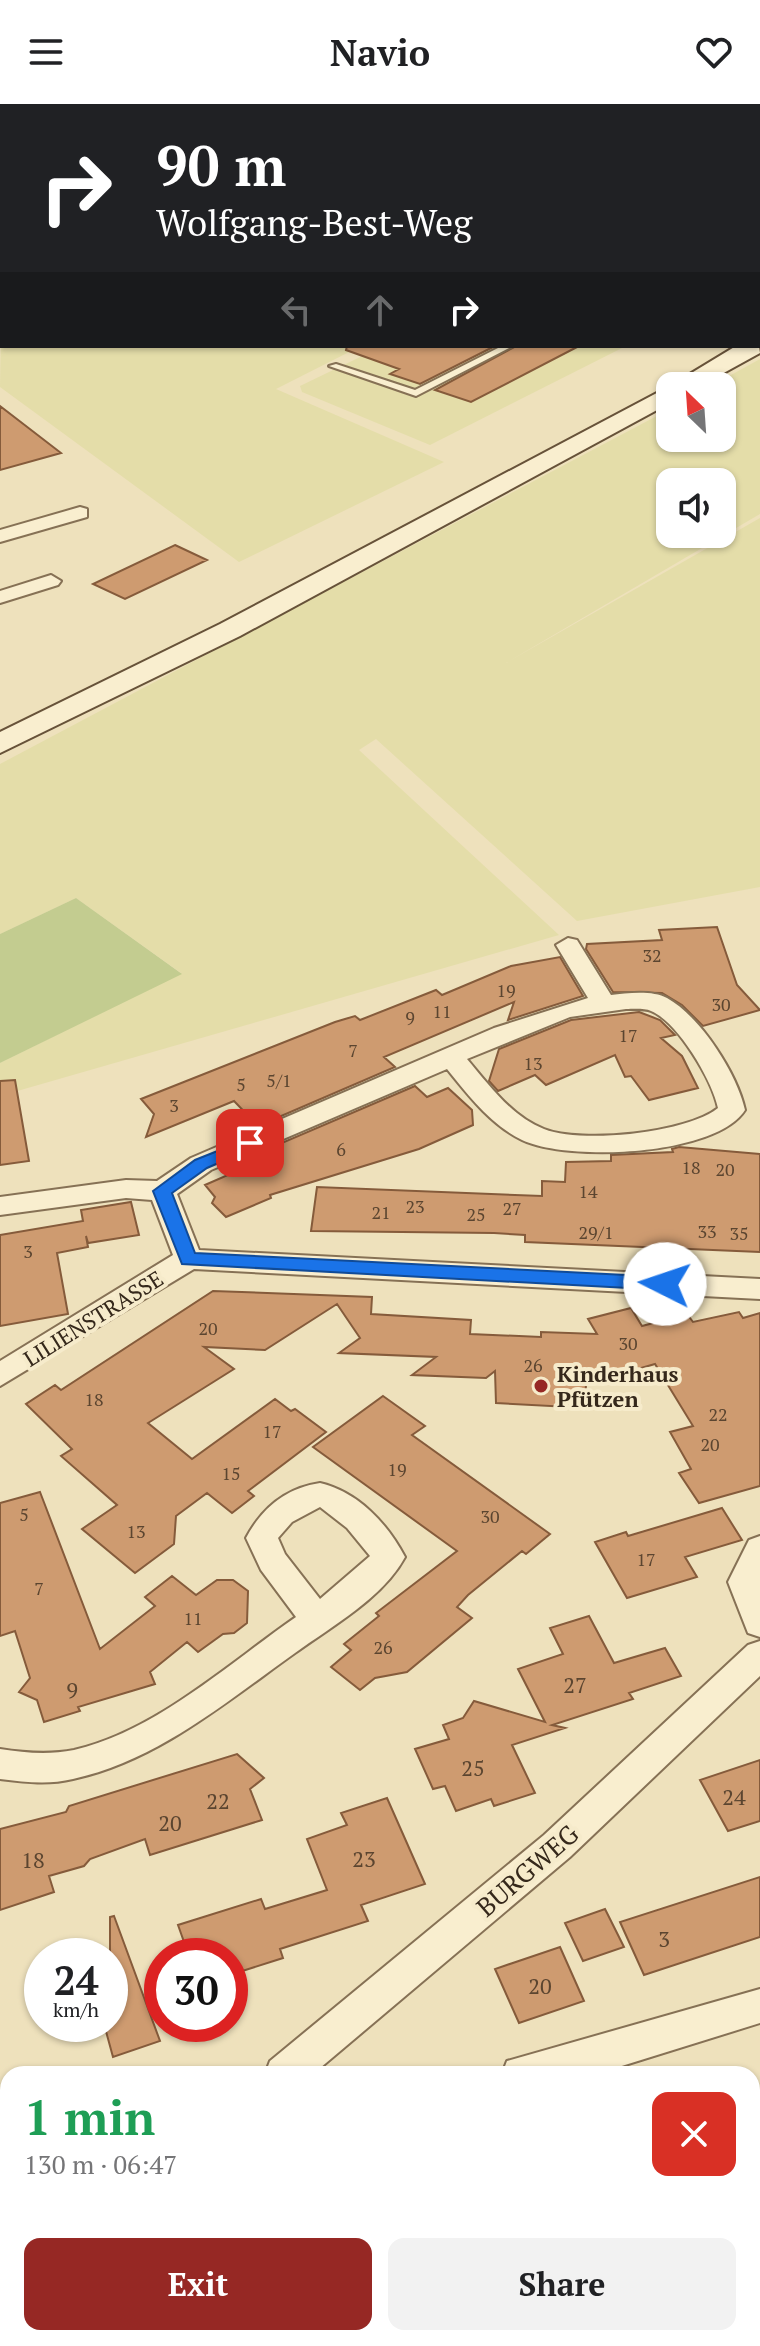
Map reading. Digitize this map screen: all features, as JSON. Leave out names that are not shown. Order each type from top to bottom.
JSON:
[{"type":"street","points":[[707,372],[750,348]]},
{"type":"street","points":[[0,744],[230,630],[656,401]]},
{"type":"street","points":[[0,536],[80,513]]},
{"type":"street","points":[[0,597],[51,581]]},
{"type":"street","points":[[568,945],[603,1002]]},
{"type":"street","points":[[0,1206],[126,1189],[162,1191],[201,1164],[560,1012],[603,1002],[636,999],[658,1003],[720,1073],[730,1094],[732,1110],[705,1129],[682,1134],[588,1145],[552,1144],[514,1125],[485,1100],[452,1058]]},
{"type":"street","points":[[162,1191],[189,1259]]},
{"type":"street","name":"LILIENSTRASSE","points":[[0,1375],[189,1259],[760,1289]]},
{"type":"street","points":[[760,1549],[744,1582],[760,1624]]},
{"type":"street","points":[[0,1764],[31,1771],[60,1766],[154,1734],[316,1619]]},
{"type":"street","name":"BURGWEG","points":[[304,2066],[557,1846],[760,1655]]},
{"type":"street","points":[[555,2066],[760,2006]]},
{"type":"lane","points":[[333,366],[416,393],[505,348]]},
{"type":"shaded area","points":[[1,348],[357,348],[276,389],[444,462],[239,562],[0,387]]},
{"type":"shaded area","points":[[379,348],[622,348],[430,445],[302,392],[300,386]]},
{"type":"shaded area","points":[[760,359],[760,514],[736,528],[736,468],[656,468],[656,548],[702,548],[506,663],[707,548],[736,548],[736,532],[760,518],[760,887],[577,921],[376,739],[359,750],[559,935],[0,1096],[0,1063],[181,973],[76,898],[0,934],[0,764],[656,416],[656,452],[736,452],[736,372]]},
{"type":"green space","points":[[76,898],[182,974],[0,1063],[0,934]]},
{"type":"building","points":[[491,348],[420,384],[390,374],[399,369],[346,350]]},
{"type":"building","points":[[512,348],[575,348],[471,402],[435,390]]},
{"type":"building","points":[[0,406],[61,453],[0,470]]},
{"type":"building","points":[[175,545],[207,560],[125,599],[93,584]]},
{"type":"building","points":[[717,927],[737,985],[760,1010],[703,1026],[682,1005],[662,993],[613,992],[586,949],[587,944],[662,940],[659,930]]},
{"type":"building","points":[[560,957],[583,996],[508,1020],[514,1002],[384,1057],[395,1067],[258,1126],[234,1101],[146,1137],[154,1114],[141,1099],[335,1022],[355,1016],[360,1020],[436,990],[442,995],[511,966]]},
{"type":"building","points":[[639,1012],[660,1020],[675,1035],[661,1038],[682,1056],[698,1088],[649,1100],[631,1076],[625,1077],[615,1055],[546,1085],[535,1075],[498,1091],[489,1081],[499,1049],[571,1020]]},
{"type":"building","points":[[15,1080],[29,1161],[0,1165],[0,1081]]},
{"type":"building","points":[[415,1086],[427,1097],[448,1088],[472,1110],[473,1125],[419,1149],[270,1195],[271,1198],[226,1217],[212,1203],[215,1197],[205,1185],[281,1149],[277,1145]]},
{"type":"building","points":[[672,1149],[760,1154],[760,1252],[525,1242],[525,1235],[494,1233],[311,1231],[317,1187],[542,1196],[542,1181],[565,1182],[566,1162],[611,1161],[611,1155],[673,1152]]},
{"type":"building","points":[[131,1202],[139,1235],[88,1243],[86,1236],[88,1247],[57,1253],[68,1314],[0,1326],[0,1235],[83,1221],[81,1210]]},
{"type":"building","points":[[213,1291],[372,1297],[371,1314],[471,1320],[470,1334],[541,1337],[541,1332],[597,1334],[588,1319],[631,1308],[642,1326],[687,1314],[693,1322],[739,1312],[743,1318],[760,1313],[760,1486],[699,1503],[679,1473],[691,1469],[670,1432],[693,1426],[655,1364],[586,1384],[585,1403],[569,1402],[569,1407],[496,1403],[495,1371],[486,1378],[412,1375],[436,1357],[339,1353],[360,1338],[337,1304],[265,1350],[204,1347],[234,1369],[148,1423],[192,1459],[275,1399],[291,1411],[295,1409],[326,1432],[248,1491],[254,1496],[232,1513],[207,1493],[176,1516],[174,1544],[135,1573],[82,1529],[117,1505],[61,1456],[72,1449],[26,1404],[55,1385],[61,1390]]},
{"type":"building","points":[[383,1396],[425,1426],[412,1435],[550,1534],[526,1554],[522,1551],[468,1595],[457,1607],[472,1618],[407,1672],[375,1678],[360,1690],[331,1667],[351,1650],[344,1644],[379,1616],[376,1613],[457,1551],[313,1447]]},
{"type":"building","points":[[40,1492],[100,1649],[155,1606],[145,1597],[172,1576],[196,1595],[217,1580],[233,1580],[248,1591],[247,1623],[234,1633],[223,1634],[198,1652],[187,1642],[150,1672],[155,1684],[78,1707],[80,1711],[44,1722],[37,1700],[19,1692],[30,1678],[15,1631],[0,1636],[0,1503]]},
{"type":"building","points":[[722,1508],[742,1540],[685,1557],[697,1577],[627,1598],[595,1542],[626,1532],[628,1536]]},
{"type":"building","points":[[589,1616],[614,1663],[665,1648],[681,1676],[629,1693],[633,1699],[552,1725],[565,1728],[512,1745],[535,1793],[494,1806],[491,1799],[456,1811],[445,1786],[433,1789],[415,1749],[449,1739],[443,1725],[463,1718],[474,1701],[545,1722],[518,1669],[563,1654],[550,1628]]},
{"type":"building","points":[[237,1754],[264,1778],[250,1789],[262,1820],[150,1855],[145,1839],[90,1859],[84,1866],[49,1876],[54,1892],[0,1910],[0,1829],[66,1812],[69,1806]]},
{"type":"building","points":[[760,1760],[760,1821],[728,1831],[700,1780]]},
{"type":"building","points":[[387,1798],[425,1884],[361,1905],[368,1921],[280,1949],[283,1958],[248,1969],[248,1938],[183,1938],[178,1925],[261,1899],[265,1909],[327,1890],[307,1839],[347,1825],[341,1813]]},
{"type":"building","points":[[760,1877],[760,1937],[644,1975],[620,1922]]},
{"type":"building","points":[[605,1909],[624,1947],[583,1961],[565,1923]]},
{"type":"building","points":[[114,1916],[122,1938],[110,1938],[110,1917]]},
{"type":"building","points":[[560,1947],[584,2001],[519,2023],[495,1969]]},
{"type":"building","points":[[128,1954],[144,1998],[144,2042],[157,2042],[113,2057],[109,2042],[128,2042]]},
{"type":"place","name":"Kinderhaus Pfützen","points":[[541,1386]]},
{"type":"route","points":[[250,1143],[201,1164],[162,1191],[189,1259],[665,1284]]}]
